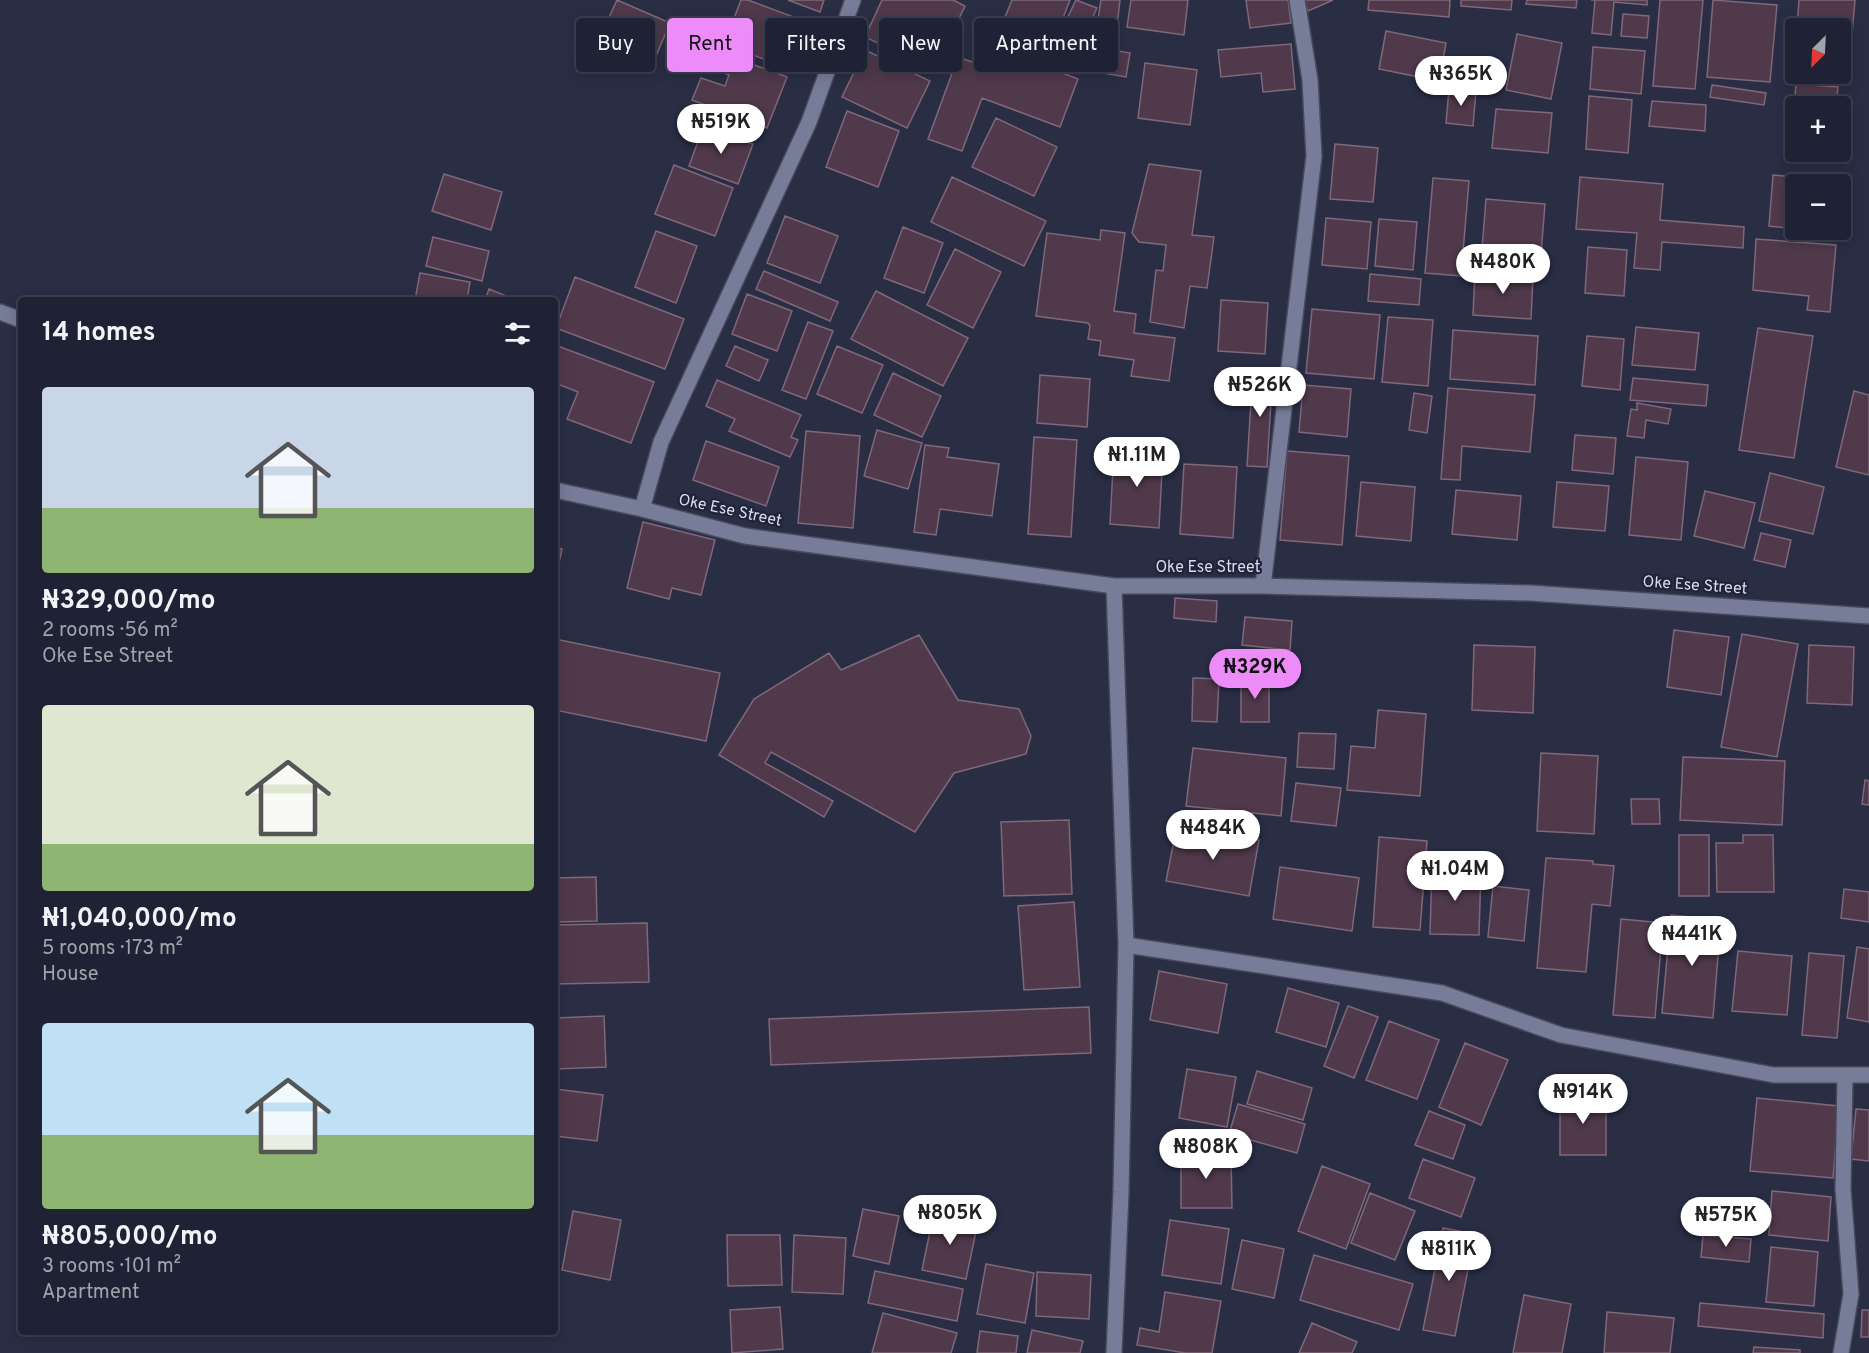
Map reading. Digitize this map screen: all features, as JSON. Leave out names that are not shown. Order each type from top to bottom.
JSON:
[{"type":"street","points":[[642,509],[661,442],[809,122],[853,0]]},
{"type":"street","points":[[1263,586],[1314,156],[1310,80],[1297,0]]},
{"type":"street","points":[[0,312],[18,319]]},
{"type":"street","name":"Oke Ese Street","points":[[558,491],[642,509],[745,536],[1114,586],[1263,586],[1530,593],[1869,616]]},
{"type":"street","points":[[1114,586],[1126,945],[1121,1192],[1114,1353]]},
{"type":"street","points":[[1126,945],[1442,993],[1561,1035],[1774,1075],[1869,1075]]},
{"type":"street","points":[[1841,1353],[1851,1294],[1843,1189],[1845,1075]]},
{"type":"building","points":[[617,0],[667,22],[667,30],[655,58],[655,18],[609,18]]},
{"type":"building","points":[[741,0],[748,0],[796,18],[765,18],[765,60],[753,55],[753,18],[734,18]]},
{"type":"building","points":[[788,0],[824,0],[820,12]]},
{"type":"building","points":[[882,0],[953,0],[965,6],[959,18],[879,18],[879,44],[867,38],[867,33]]},
{"type":"building","points":[[1012,0],[1070,0],[1063,18],[1005,17]]},
{"type":"building","points":[[1076,0],[1097,8],[1092,18],[1067,18]]},
{"type":"building","points":[[1101,0],[1120,0],[1118,18],[1098,18]]},
{"type":"building","points":[[1131,0],[1188,0],[1184,35],[1127,27]]},
{"type":"building","points":[[1246,0],[1288,0],[1291,23],[1250,28]]},
{"type":"building","points":[[1304,0],[1333,0],[1308,11]]},
{"type":"building","points":[[1369,0],[1450,0],[1449,17],[1368,10]]},
{"type":"building","points":[[1461,0],[1512,0],[1511,10],[1461,6]]},
{"type":"building","points":[[1527,0],[1577,0],[1576,8],[1526,4]]},
{"type":"building","points":[[1595,0],[1647,0],[1647,5],[1614,2],[1611,35],[1592,33]]},
{"type":"building","points":[[1660,0],[1703,0],[1695,89],[1653,86]]},
{"type":"building","points":[[1713,0],[1777,5],[1770,82],[1707,77]]},
{"type":"building","points":[[1799,0],[1855,0],[1851,46],[1851,18],[1798,18]]},
{"type":"building","points":[[1623,14],[1649,16],[1647,38],[1621,36]]},
{"type":"building","points":[[1386,31],[1446,43],[1439,81],[1379,69]]},
{"type":"building","points":[[1517,34],[1562,43],[1551,99],[1506,90]]},
{"type":"building","points":[[1291,44],[1295,89],[1263,92],[1261,73],[1221,77],[1218,50]]},
{"type":"building","points":[[1593,47],[1645,51],[1641,94],[1590,89]]},
{"type":"building","points":[[867,51],[879,57],[879,72],[911,72],[930,81],[907,128],[842,97],[854,72],[867,72]]},
{"type":"building","points":[[1118,51],[1130,53],[1126,77],[1097,72],[1118,72]]},
{"type":"building","points":[[962,58],[974,63],[974,72],[1059,72],[1078,79],[1060,127],[982,98],[962,151],[928,139],[953,72],[962,72]]},
{"type":"building","points":[[1145,63],[1197,70],[1190,125],[1138,118]]},
{"type":"building","points":[[753,65],[765,69],[765,72],[773,72],[787,77],[767,128],[692,100],[701,78],[725,86],[729,75],[722,72],[753,72]]},
{"type":"building","points":[[1796,84],[1838,87],[1837,96],[1795,96]]},
{"type":"building","points":[[1712,85],[1766,93],[1764,105],[1710,97]]},
{"type":"building","points":[[1449,89],[1476,91],[1473,126],[1446,123]]},
{"type":"building","points":[[1589,96],[1632,100],[1628,153],[1586,149]]},
{"type":"building","points":[[1652,101],[1706,105],[1705,131],[1649,126]]},
{"type":"building","points":[[1496,109],[1552,113],[1548,153],[1492,148]]},
{"type":"building","points":[[847,111],[899,131],[878,187],[826,167]]},
{"type":"building","points":[[996,118],[1057,147],[1034,196],[972,167]]},
{"type":"building","points":[[704,125],[753,144],[738,184],[689,166]]},
{"type":"building","points":[[1335,144],[1378,148],[1373,202],[1330,199]]},
{"type":"building","points":[[1149,164],[1201,171],[1192,235],[1214,237],[1207,288],[1190,286],[1184,328],[1150,322],[1156,270],[1163,271],[1166,245],[1139,242],[1132,233]]},
{"type":"building","points":[[674,165],[733,188],[715,236],[655,214]]},
{"type":"building","points":[[444,174],[502,192],[491,230],[432,211]]},
{"type":"building","points":[[1773,175],[1785,176],[1785,228],[1769,226]]},
{"type":"building","points":[[952,177],[1046,221],[1024,266],[931,222]]},
{"type":"building","points":[[1580,177],[1663,184],[1660,220],[1744,227],[1743,248],[1662,242],[1660,270],[1634,268],[1637,233],[1576,229]]},
{"type":"building","points":[[1433,178],[1469,181],[1461,276],[1425,273]]},
{"type":"building","points":[[1486,199],[1545,204],[1541,254],[1482,249]]},
{"type":"building","points":[[785,216],[838,236],[820,283],[767,263]]},
{"type":"building","points":[[1326,218],[1371,222],[1367,269],[1322,265]]},
{"type":"building","points":[[1379,219],[1417,222],[1413,270],[1375,266]]},
{"type":"building","points":[[903,227],[943,243],[924,293],[884,278]]},
{"type":"building","points":[[1101,230],[1125,233],[1114,311],[1136,314],[1134,333],[1175,338],[1169,381],[1131,376],[1134,360],[1099,355],[1101,341],[1088,339],[1090,326],[1088,323],[1036,316],[1047,233],[1100,240]]},
{"type":"building","points":[[656,231],[697,246],[676,303],[635,287]]},
{"type":"building","points":[[433,237],[489,251],[482,281],[426,266]]},
{"type":"building","points":[[1756,239],[1836,245],[1830,312],[1807,310],[1809,296],[1753,290]]},
{"type":"building","points":[[1588,247],[1627,250],[1624,296],[1585,293]]},
{"type":"building","points":[[955,249],[1001,272],[973,328],[927,305]]},
{"type":"building","points":[[764,271],[838,302],[830,321],[756,289]]},
{"type":"building","points":[[1475,271],[1533,276],[1531,319],[1473,315]]},
{"type":"building","points":[[420,273],[470,282],[468,297],[416,297]]},
{"type":"building","points":[[1370,274],[1421,279],[1419,305],[1368,301]]},
{"type":"building","points":[[575,277],[684,319],[665,369],[558,329],[558,323]]},
{"type":"building","points":[[489,289],[509,297],[486,297]]},
{"type":"building","points":[[876,291],[968,338],[943,386],[851,339]]},
{"type":"building","points":[[747,294],[792,311],[777,351],[732,334]]},
{"type":"building","points":[[1221,300],[1268,303],[1265,354],[1218,351]]},
{"type":"building","points":[[1312,309],[1380,315],[1374,379],[1306,373]]},
{"type":"building","points":[[1388,317],[1433,320],[1428,386],[1382,382]]},
{"type":"building","points":[[808,322],[833,331],[806,399],[782,390]]},
{"type":"building","points":[[1636,327],[1699,333],[1695,370],[1632,365]]},
{"type":"building","points":[[1758,328],[1813,336],[1794,458],[1739,450]]},
{"type":"building","points":[[1453,330],[1538,336],[1535,385],[1450,379]]},
{"type":"building","points":[[1587,336],[1624,339],[1620,390],[1582,386]]},
{"type":"building","points":[[558,346],[654,382],[631,443],[567,419],[578,392],[558,384]]},
{"type":"building","points":[[735,346],[768,360],[759,381],[726,366]]},
{"type":"building","points":[[837,346],[883,365],[862,413],[817,394]]},
{"type":"building","points":[[1253,369],[1273,370],[1267,467],[1247,466]]},
{"type":"building","points":[[893,373],[941,396],[922,437],[874,415]]},
{"type":"building","points":[[1040,375],[1090,379],[1087,427],[1037,423]]},
{"type":"building","points":[[1633,378],[1708,385],[1706,406],[1630,400]]},
{"type":"building","points":[[717,380],[801,415],[791,437],[798,440],[790,457],[729,431],[735,419],[706,406]]},
{"type":"building","points":[[1303,385],[1351,389],[1347,437],[1299,432]]},
{"type":"building","points":[[1448,388],[1535,395],[1530,452],[1462,446],[1460,480],[1441,479]]},
{"type":"building","points":[[1854,391],[1869,395],[1869,475],[1836,467]]},
{"type":"building","points":[[1414,393],[1432,396],[1427,433],[1409,430]]},
{"type":"building","points":[[1637,403],[1671,409],[1668,424],[1646,420],[1644,438],[1627,436],[1631,409],[1637,410]]},
{"type":"building","points":[[877,430],[922,443],[908,489],[864,476]]},
{"type":"building","points":[[806,431],[860,436],[853,528],[798,523]]},
{"type":"building","points":[[1575,435],[1616,438],[1613,474],[1572,470]]},
{"type":"building","points":[[1034,437],[1077,440],[1071,537],[1028,534]]},
{"type":"building","points":[[706,441],[779,467],[766,506],[693,480]]},
{"type":"building","points":[[925,445],[949,448],[947,457],[999,464],[992,516],[940,509],[936,535],[914,532]]},
{"type":"building","points":[[1114,449],[1163,452],[1159,528],[1110,524]]},
{"type":"building","points":[[1287,451],[1349,456],[1342,545],[1280,540]]},
{"type":"building","points":[[1636,457],[1688,462],[1681,540],[1629,535]]},
{"type":"building","points":[[1184,464],[1237,467],[1233,538],[1180,534]]},
{"type":"building","points":[[1770,473],[1824,487],[1813,534],[1759,521]]},
{"type":"building","points":[[1361,482],[1415,487],[1411,541],[1356,536]]},
{"type":"building","points":[[1557,482],[1609,486],[1605,531],[1553,527]]},
{"type":"building","points":[[1456,490],[1521,496],[1517,540],[1452,534]]},
{"type":"building","points":[[1705,491],[1755,503],[1744,548],[1694,536]]},
{"type":"building","points":[[643,522],[715,540],[701,595],[672,588],[669,599],[627,588]]},
{"type":"building","points":[[1761,533],[1791,540],[1785,567],[1754,560]]},
{"type":"building","points":[[558,548],[562,549],[558,567]]},
{"type":"building","points":[[1175,598],[1217,601],[1216,622],[1174,618]]},
{"type":"building","points":[[1245,617],[1292,621],[1290,650],[1242,645]]},
{"type":"building","points":[[1674,630],[1729,637],[1721,695],[1667,687]]},
{"type":"building","points":[[1742,634],[1798,644],[1777,757],[1721,747]]},
{"type":"building","points":[[919,635],[958,700],[1019,709],[1031,736],[1026,754],[954,773],[915,832],[771,752],[765,763],[833,801],[824,817],[719,755],[754,699],[829,653],[841,670]]},
{"type":"building","points":[[558,640],[720,673],[706,741],[558,711]]},
{"type":"building","points":[[1474,645],[1535,647],[1533,713],[1472,710]]},
{"type":"building","points":[[1809,645],[1854,647],[1852,705],[1807,703]]},
{"type":"building","points":[[1193,678],[1219,679],[1217,722],[1192,721]]},
{"type":"building","points":[[1241,679],[1269,679],[1269,722],[1241,722]]},
{"type":"building","points":[[1378,710],[1426,714],[1420,796],[1347,790],[1351,746],[1375,748]]},
{"type":"building","points":[[1299,733],[1336,734],[1334,769],[1297,767]]},
{"type":"building","points":[[1193,748],[1286,758],[1281,816],[1186,806]]},
{"type":"building","points":[[1541,753],[1598,756],[1594,834],[1537,831]]},
{"type":"building","points":[[1683,757],[1785,761],[1782,825],[1680,820]]},
{"type":"building","points":[[1865,780],[1869,781],[1869,805],[1862,804]]},
{"type":"building","points":[[1296,783],[1341,788],[1336,826],[1291,821]]},
{"type":"building","points":[[1631,799],[1659,799],[1660,824],[1632,824]]},
{"type":"building","points":[[1069,820],[1072,894],[1004,896],[1001,822]]},
{"type":"building","points":[[1177,825],[1259,840],[1249,896],[1166,881]]},
{"type":"building","points":[[1679,835],[1709,835],[1709,896],[1679,896]]},
{"type":"building","points":[[1743,835],[1773,835],[1774,892],[1717,892],[1716,843],[1743,843]]},
{"type":"building","points":[[1379,837],[1427,841],[1420,930],[1373,927]]},
{"type":"building","points":[[1546,858],[1593,861],[1593,864],[1614,866],[1610,906],[1592,904],[1586,972],[1537,968]]},
{"type":"building","points":[[1280,867],[1359,878],[1352,931],[1273,919]]},
{"type":"building","points":[[1432,868],[1481,870],[1479,935],[1430,934]]},
{"type":"building","points":[[596,877],[597,921],[558,922],[558,878]]},
{"type":"building","points":[[1493,886],[1529,890],[1524,941],[1488,937]]},
{"type":"building","points":[[1844,889],[1869,892],[1869,922],[1841,918]]},
{"type":"building","points":[[1074,902],[1080,987],[1024,990],[1018,906]]},
{"type":"building","points":[[1671,915],[1721,920],[1713,1018],[1662,1013]]},
{"type":"building","points":[[1621,919],[1663,923],[1655,1018],[1613,1015]]},
{"type":"building","points":[[647,923],[649,982],[558,984],[558,925]]},
{"type":"building","points":[[1857,947],[1869,949],[1869,1022],[1847,1018]]},
{"type":"building","points":[[1738,951],[1792,956],[1787,1015],[1732,1011]]},
{"type":"building","points":[[1809,953],[1844,956],[1837,1038],[1802,1035]]},
{"type":"building","points":[[1159,971],[1227,984],[1218,1033],[1150,1020]]},
{"type":"building","points":[[1288,988],[1339,1003],[1326,1047],[1276,1032]]},
{"type":"building","points":[[1348,1006],[1378,1017],[1354,1078],[1324,1066]]},
{"type":"building","points":[[1089,1007],[1091,1053],[771,1065],[769,1019]]},
{"type":"building","points":[[604,1016],[606,1067],[558,1069],[558,1018]]},
{"type":"building","points":[[1389,1021],[1439,1040],[1417,1099],[1366,1080]]},
{"type":"building","points":[[1465,1043],[1508,1060],[1481,1125],[1439,1107]]},
{"type":"building","points":[[1187,1069],[1236,1077],[1227,1127],[1179,1118]]},
{"type":"building","points":[[1257,1071],[1312,1088],[1303,1120],[1247,1104]]},
{"type":"building","points":[[558,1089],[603,1095],[597,1141],[558,1136]]},
{"type":"building","points":[[1560,1095],[1606,1095],[1606,1155],[1560,1155]]},
{"type":"building","points":[[1757,1098],[1839,1106],[1833,1178],[1750,1171]]},
{"type":"building","points":[[1238,1104],[1305,1124],[1297,1153],[1229,1134]]},
{"type":"building","points":[[1856,1109],[1869,1110],[1869,1161],[1851,1159]]},
{"type":"building","points":[[1429,1111],[1465,1125],[1453,1159],[1415,1145]]},
{"type":"building","points":[[1181,1152],[1231,1152],[1232,1208],[1181,1208]]},
{"type":"building","points":[[1423,1159],[1475,1178],[1461,1217],[1409,1198]]},
{"type":"building","points":[[1322,1166],[1370,1184],[1346,1249],[1298,1231]]},
{"type":"building","points":[[1772,1191],[1831,1197],[1828,1241],[1769,1235]]},
{"type":"building","points":[[1370,1193],[1415,1211],[1395,1260],[1351,1243]]},
{"type":"building","points":[[863,1209],[899,1216],[889,1264],[853,1256]]},
{"type":"building","points":[[573,1211],[621,1220],[610,1280],[562,1270]]},
{"type":"building","points":[[934,1212],[978,1222],[966,1279],[922,1270]]},
{"type":"building","points":[[1170,1220],[1229,1229],[1221,1284],[1162,1275]]},
{"type":"building","points":[[1443,1228],[1475,1234],[1455,1336],[1423,1330]]},
{"type":"building","points":[[727,1235],[780,1235],[782,1285],[728,1286]]},
{"type":"building","points":[[794,1235],[846,1238],[843,1294],[792,1292]]},
{"type":"building","points":[[1703,1235],[1751,1239],[1749,1262],[1701,1257]]},
{"type":"building","points":[[1242,1240],[1284,1249],[1274,1298],[1232,1289]]},
{"type":"building","points":[[1771,1247],[1818,1252],[1814,1306],[1766,1302]]},
{"type":"building","points":[[1314,1255],[1413,1284],[1399,1330],[1300,1300]]},
{"type":"building","points":[[986,1264],[1034,1273],[1025,1323],[977,1314]]},
{"type":"building","points":[[875,1271],[963,1289],[957,1321],[868,1303]]},
{"type":"building","points":[[1037,1272],[1091,1275],[1089,1319],[1036,1316]]},
{"type":"building","points":[[1165,1292],[1221,1301],[1212,1353],[1185,1353],[1137,1345],[1140,1328],[1159,1332]]},
{"type":"building","points":[[1524,1295],[1571,1304],[1562,1353],[1513,1353]]},
{"type":"building","points":[[1700,1303],[1824,1314],[1823,1338],[1698,1326]]},
{"type":"building","points":[[780,1307],[783,1349],[732,1353],[730,1310]]},
{"type":"building","points":[[1862,1310],[1869,1310],[1869,1337],[1861,1337]]},
{"type":"building","points":[[1607,1312],[1674,1318],[1670,1353],[1604,1353]]},
{"type":"building","points":[[883,1313],[957,1333],[951,1353],[872,1353]]},
{"type":"building","points":[[1312,1323],[1357,1342],[1352,1353],[1299,1353]]},
{"type":"building","points":[[1032,1330],[1083,1341],[1080,1353],[1027,1353]]},
{"type":"building","points":[[980,1331],[1018,1336],[1016,1353],[977,1353]]},
{"type":"building","points":[[1754,1347],[1800,1350],[1800,1353],[1753,1353]]}]
